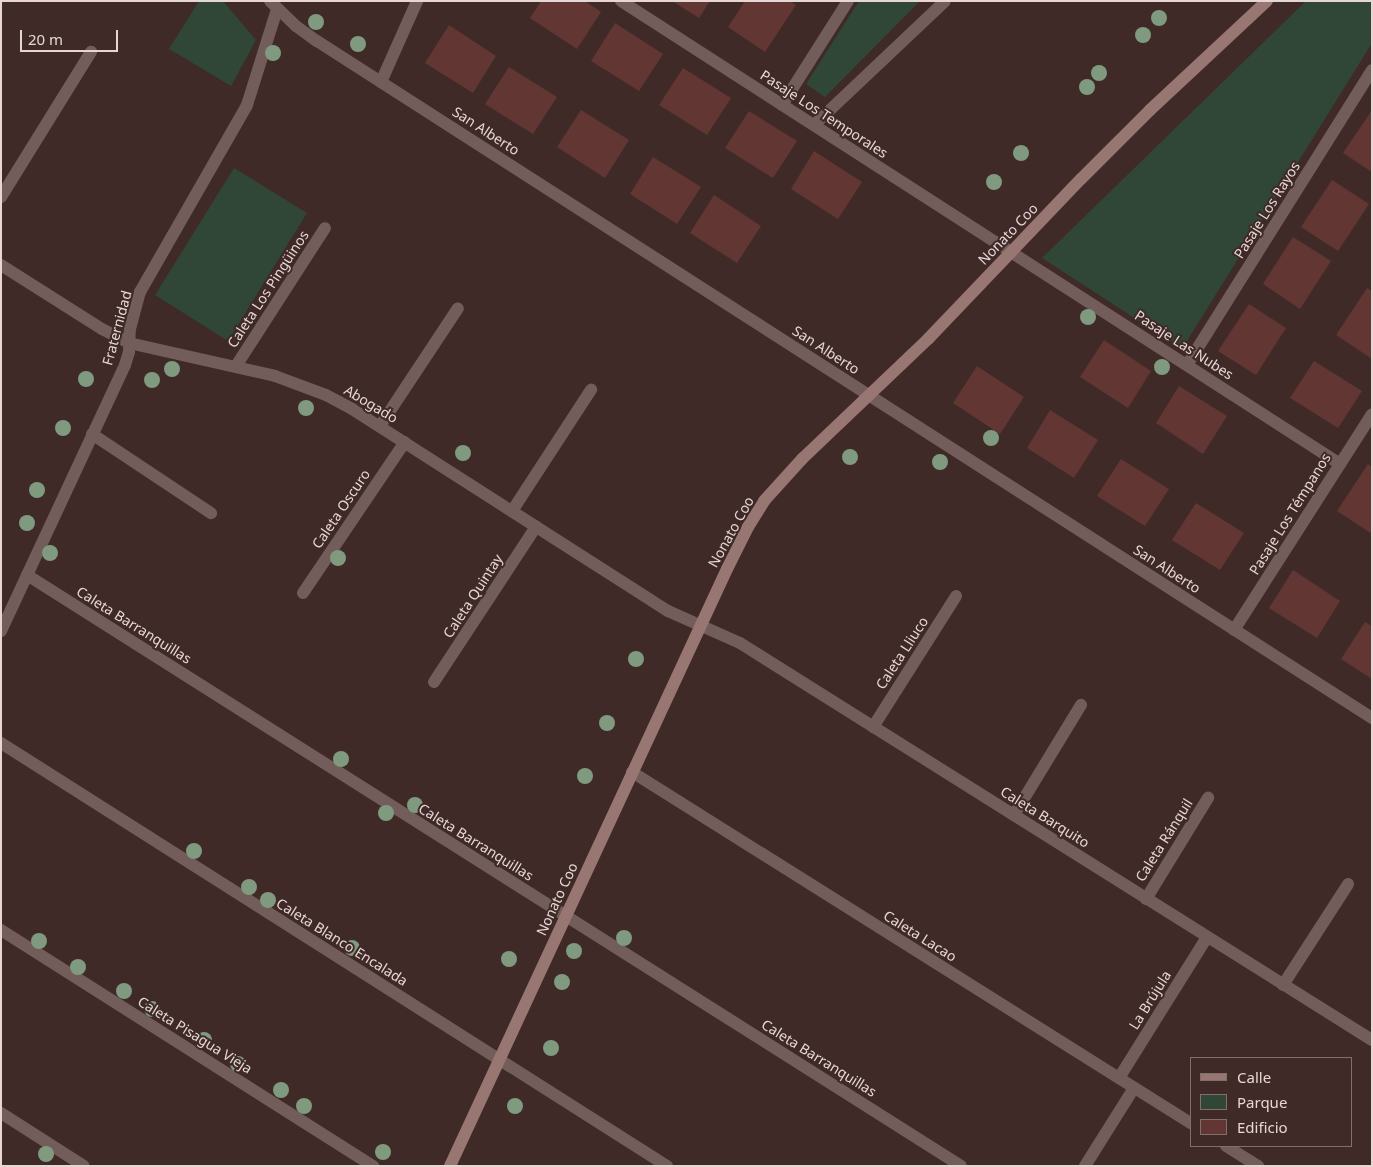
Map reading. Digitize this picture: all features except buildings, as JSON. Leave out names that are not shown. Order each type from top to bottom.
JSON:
[{"type":"main road","name":"Nonato Coo","points":[[450,1166],[700,626],[748,527],[764,501],[802,459],[871,396],[1150,110],[1267,1]]},
{"type":"street","points":[[381,82],[418,1]]},
{"type":"street","name":"Pasaje Los Temporales","points":[[621,1],[1012,252]]},
{"type":"street","points":[[782,105],[848,1]]},
{"type":"street","points":[[814,125],[945,1]]},
{"type":"street","name":"San Alberto","points":[[273,5],[296,26],[381,82],[1372,718]]},
{"type":"street","name":"Fraternidad","points":[[1,631],[125,365],[130,329],[140,292],[247,106],[273,5]]},
{"type":"street","points":[[1,197],[91,52]]},
{"type":"street","name":"Pasaje Los Rayos","points":[[1187,365],[1372,70]]},
{"type":"street","name":"Caleta Los Pingüinos","points":[[236,366],[325,228]]},
{"type":"street","name":"Pasaje Las Nubes","points":[[1012,252],[1340,464]]},
{"type":"street","name":"Abogado","points":[[1,266],[102,329],[129,342],[275,376],[326,395],[380,426],[668,611],[700,626]]},
{"type":"street","points":[[380,426],[458,308]]},
{"type":"street","points":[[512,511],[591,390]]},
{"type":"street","name":"Pasaje Los Témpanos","points":[[1234,630],[1372,414]]},
{"type":"street","points":[[92,434],[212,512]]},
{"type":"street","name":"Caleta Oscuro","points":[[303,593],[405,442]]},
{"type":"street","name":"Caleta Quintay","points":[[434,682],[536,527]]},
{"type":"street","name":"Caleta Barranquillas","points":[[27,575],[961,1166]]},
{"type":"street","name":"Caleta Lliuco","points":[[873,727],[956,596]]},
{"type":"street","name":"Caleta Barquito","points":[[700,626],[740,644],[1372,1040]]},
{"type":"street","points":[[1014,815],[1082,705]]},
{"type":"street","name":"Caleta Blanco Encalada","points":[[1,743],[667,1166]]},
{"type":"street","name":"Caleta Lacao","points":[[632,772],[1190,1123]]},
{"type":"street","name":"Caleta Ránquil","points":[[1146,898],[1208,798]]},
{"type":"street","points":[[1283,985],[1348,884]]},
{"type":"street","name":"Caleta Pisagua Vieja","points":[[1,930],[373,1166]]},
{"type":"street","name":"La Brújula","points":[[1119,1078],[1207,937]]},
{"type":"street","points":[[1085,1166],[1134,1088]]},
{"type":"street","points":[[1,1113],[84,1166]]},
{"type":"street","points":[[1228,1147],[1258,1166]]},
{"type":"green space","points":[[199,1],[223,1],[256,40],[231,86],[169,49]]},
{"type":"green space","points":[[859,1],[920,1],[825,97],[806,84]]},
{"type":"green space","points":[[1306,1],[1372,1],[1372,43],[1182,349],[1042,258]]},
{"type":"green space","points":[[234,168],[307,213],[228,341],[155,295]]}]
